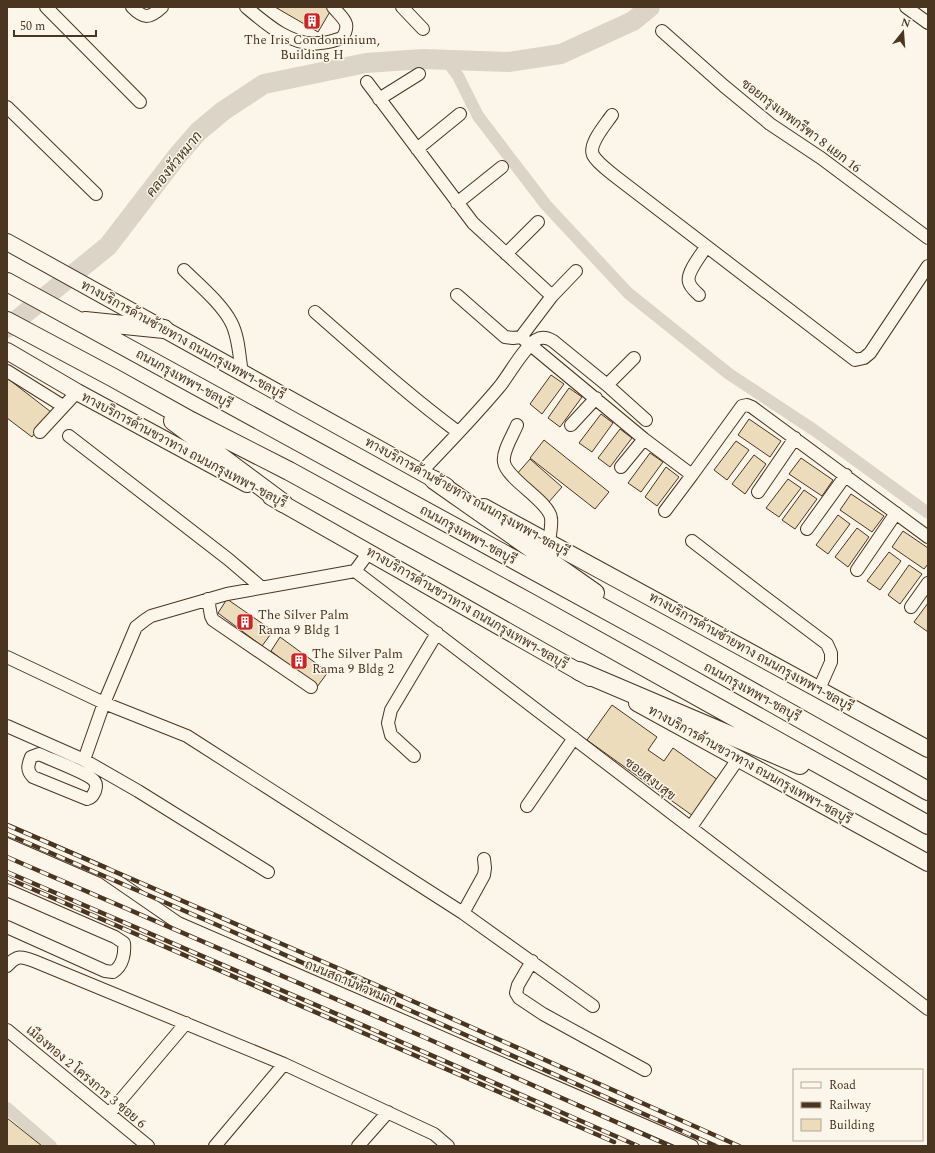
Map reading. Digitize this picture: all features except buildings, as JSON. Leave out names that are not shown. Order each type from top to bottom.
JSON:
[{"type":"highway","name":"ถนนกรุงเทพฯ-ชลบุรี","points":[[7,282],[661,640],[928,791]]},
{"type":"highway","points":[[76,320],[164,329]]},
{"type":"highway","points":[[7,321],[191,421],[289,471],[523,599],[928,825]]},
{"type":"highway","points":[[112,377],[283,503]]},
{"type":"highway","points":[[428,476],[661,640]]},
{"type":"highway","points":[[579,671],[885,802]]},
{"type":"highway","points":[[900,776],[928,784]]},
{"type":"main road","name":"ทางบริการด้านซ้ายทาง ถนนกรุงเทพฯ-ชลบุรี","points":[[7,242],[428,476],[928,749]]},
{"type":"main road","name":"ทางบริการด้านขวาทาง ถนนกรุงเทพฯ-ชลบุรี","points":[[7,351],[77,392],[283,503],[579,671],[928,863]]},
{"type":"street","points":[[47,7],[140,102]]},
{"type":"street","points":[[132,7],[139,14],[146,17],[154,15],[162,7]]},
{"type":"street","points":[[246,7],[262,20],[285,35],[304,43],[320,44],[342,38],[347,31],[346,22],[333,7]]},
{"type":"street","points":[[402,7],[423,29]]},
{"type":"street","points":[[906,7],[928,23]]},
{"type":"street","name":"ซอยกรุงเทพกรีฑา 8 แยก 16","points":[[662,31],[724,86],[770,124],[821,158],[928,238]]},
{"type":"street","points":[[379,99],[419,74]]},
{"type":"street","points":[[366,82],[473,223],[552,296]]},
{"type":"street","points":[[7,107],[96,194]]},
{"type":"street","points":[[417,149],[460,114]]},
{"type":"street","points":[[612,115],[593,144],[593,154],[616,178],[855,360],[864,358],[870,353],[928,266]]},
{"type":"street","points":[[457,202],[502,167]]},
{"type":"street","points":[[506,254],[538,222]]},
{"type":"street","points":[[699,295],[688,282],[689,275],[706,247]]},
{"type":"street","points":[[184,270],[221,307],[232,322],[237,339],[242,373]]},
{"type":"street","points":[[428,476],[458,432],[501,385],[552,296],[576,270]]},
{"type":"street","points":[[457,296],[505,337],[525,341],[547,338],[553,341],[607,385],[646,420]]},
{"type":"street","points":[[315,312],[385,373],[458,432]]},
{"type":"street","points":[[525,341],[644,439],[692,475]]},
{"type":"street","points":[[607,385],[634,358]]},
{"type":"street","points":[[7,371],[63,406]]},
{"type":"street","points":[[40,432],[77,392]]},
{"type":"street","points":[[572,425],[596,398]]},
{"type":"street","points":[[665,511],[742,406],[746,405],[752,407],[795,438],[928,537]]},
{"type":"street","points":[[517,425],[504,455],[504,464],[511,475],[547,509],[551,517],[549,542]]},
{"type":"street","points":[[69,436],[222,554],[261,587]]},
{"type":"street","points":[[758,492],[795,438]]},
{"type":"street","points":[[621,467],[644,439]]},
{"type":"street","points":[[807,530],[846,475]]},
{"type":"street","points":[[857,570],[896,513]]},
{"type":"street","points":[[692,541],[827,644],[831,653],[831,662],[819,689]]},
{"type":"street","points":[[84,760],[104,703],[136,627],[151,616],[208,599],[261,587],[355,571],[369,552]]},
{"type":"street","name":"ซอยสงบสุข","points":[[355,571],[928,1009]]},
{"type":"street","points":[[911,607],[928,583]]},
{"type":"street","points":[[208,599],[213,620],[310,687]]},
{"type":"street","points":[[414,756],[391,735],[388,723],[391,710],[437,633]]},
{"type":"street","points":[[7,657],[104,703],[186,736],[463,913],[593,1006]]},
{"type":"street","points":[[7,726],[84,760],[138,791],[268,872]]},
{"type":"street","points":[[527,806],[574,738]]},
{"type":"street","points":[[39,754],[80,772],[94,780],[96,784],[93,796],[87,799],[33,777],[29,773],[28,767],[31,757],[39,754],[44,744],[49,744]]},
{"type":"street","points":[[691,827],[738,759]]},
{"type":"street","name":"ถนนสถานีหัวหมาก","points":[[7,830],[104,872],[166,916],[184,926],[692,1146]]},
{"type":"street","points":[[463,913],[484,874],[484,859]]},
{"type":"street","points":[[7,890],[115,938],[124,943],[125,951],[118,969],[113,972],[105,971],[7,927]]},
{"type":"street","points":[[7,966],[13,959],[22,956],[284,1064],[434,1134],[448,1146]]},
{"type":"street","points":[[532,961],[518,985],[516,993],[519,998],[542,1014],[645,1070]]},
{"type":"street","points":[[109,1114],[186,1023]]},
{"type":"street","name":"เมืองทอง 2 โครงการ 3 ซอย 6","points":[[7,1030],[148,1146]]},
{"type":"street","points":[[215,1146],[284,1064]]},
{"type":"street","points":[[358,1146],[388,1112]]},
{"type":"waterway","name":"คลองหัวหมาก","points":[[7,328],[108,246],[178,155],[198,132],[223,111],[264,84],[366,63],[423,59],[508,62],[561,54],[633,21],[650,7]]},
{"type":"waterway","points":[[446,60],[458,76],[478,116],[546,205],[628,293],[729,374],[814,430],[928,513]]},
{"type":"waterway","points":[[7,1108],[51,1146]]},
{"type":"railway","points":[[7,825],[356,976],[739,1146]]},
{"type":"railway","points":[[7,834],[231,931],[716,1146]]},
{"type":"railway","points":[[7,857],[426,1038],[670,1146]]},
{"type":"railway","points":[[7,872],[367,1027],[638,1146]]},
{"type":"railway","points":[[7,878],[614,1142]]},
{"type":"place","name":"The Iris Condominium, Building H","points":[[312,21]]},
{"type":"place","name":"The Silver Palm Rama 9 Bldg 1","points":[[245,622]]},
{"type":"place","name":"The Silver Palm Rama 9 Bldg 2","points":[[299,661]]}]
